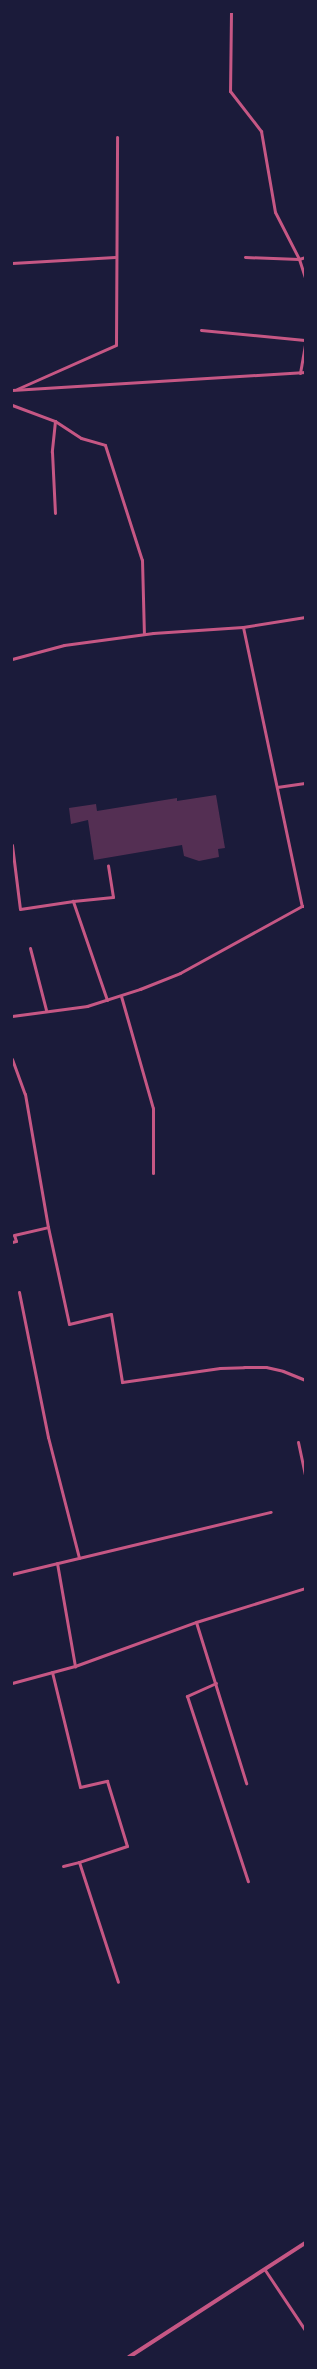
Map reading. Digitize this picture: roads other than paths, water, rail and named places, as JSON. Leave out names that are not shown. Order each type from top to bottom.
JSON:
[{"type":"street","points":[[130,2357],[305,2243]]},
{"type":"lane","points":[[231,12],[230,91],[261,131],[275,212],[299,259],[305,278]]},
{"type":"lane","points":[[12,390],[116,345],[115,257],[117,137]]},
{"type":"lane","points":[[12,262],[115,257]]},
{"type":"lane","points":[[245,257],[299,259],[305,257]]},
{"type":"lane","points":[[201,330],[305,340]]},
{"type":"lane","points":[[300,373],[305,345]]},
{"type":"lane","points":[[16,389],[305,372]]},
{"type":"lane","points":[[12,405],[54,422],[81,438],[105,445],[142,560],[144,634]]},
{"type":"lane","points":[[54,422],[52,452],[55,513]]},
{"type":"lane","points":[[12,659],[64,645],[144,634],[243,627],[305,617]]},
{"type":"lane","points":[[12,1016],[46,1010],[87,1006],[121,996],[180,973],[303,906],[243,627]]},
{"type":"lane","points":[[277,787],[305,783]]},
{"type":"lane","points":[[12,845],[20,909],[73,901],[114,898],[108,865]]},
{"type":"lane","points":[[73,901],[107,1000]]},
{"type":"lane","points":[[30,948],[46,1010]]},
{"type":"lane","points":[[121,996],[153,1108],[153,1173]]},
{"type":"lane","points":[[12,1059],[25,1094],[48,1227],[68,1324],[111,1314],[122,1382],[220,1368],[251,1367],[283,1371],[305,1380]]},
{"type":"lane","points":[[12,1242],[16,1241],[14,1235],[48,1227]]},
{"type":"lane","points":[[19,1292],[48,1437],[79,1558]]},
{"type":"lane","points":[[298,1442],[305,1474]]},
{"type":"lane","points":[[12,1574],[271,1512]]},
{"type":"lane","points":[[57,1563],[75,1666]]},
{"type":"lane","points":[[12,1683],[75,1666],[196,1622],[305,1588]]},
{"type":"lane","points":[[196,1622],[246,1784]]},
{"type":"lane","points":[[52,1672],[80,1787],[107,1781],[128,1846],[63,1866]]},
{"type":"lane","points":[[216,1683],[188,1696],[248,1880]]},
{"type":"lane","points":[[79,1862],[118,1982]]},
{"type":"lane","points":[[265,2270],[305,2330]]}]
